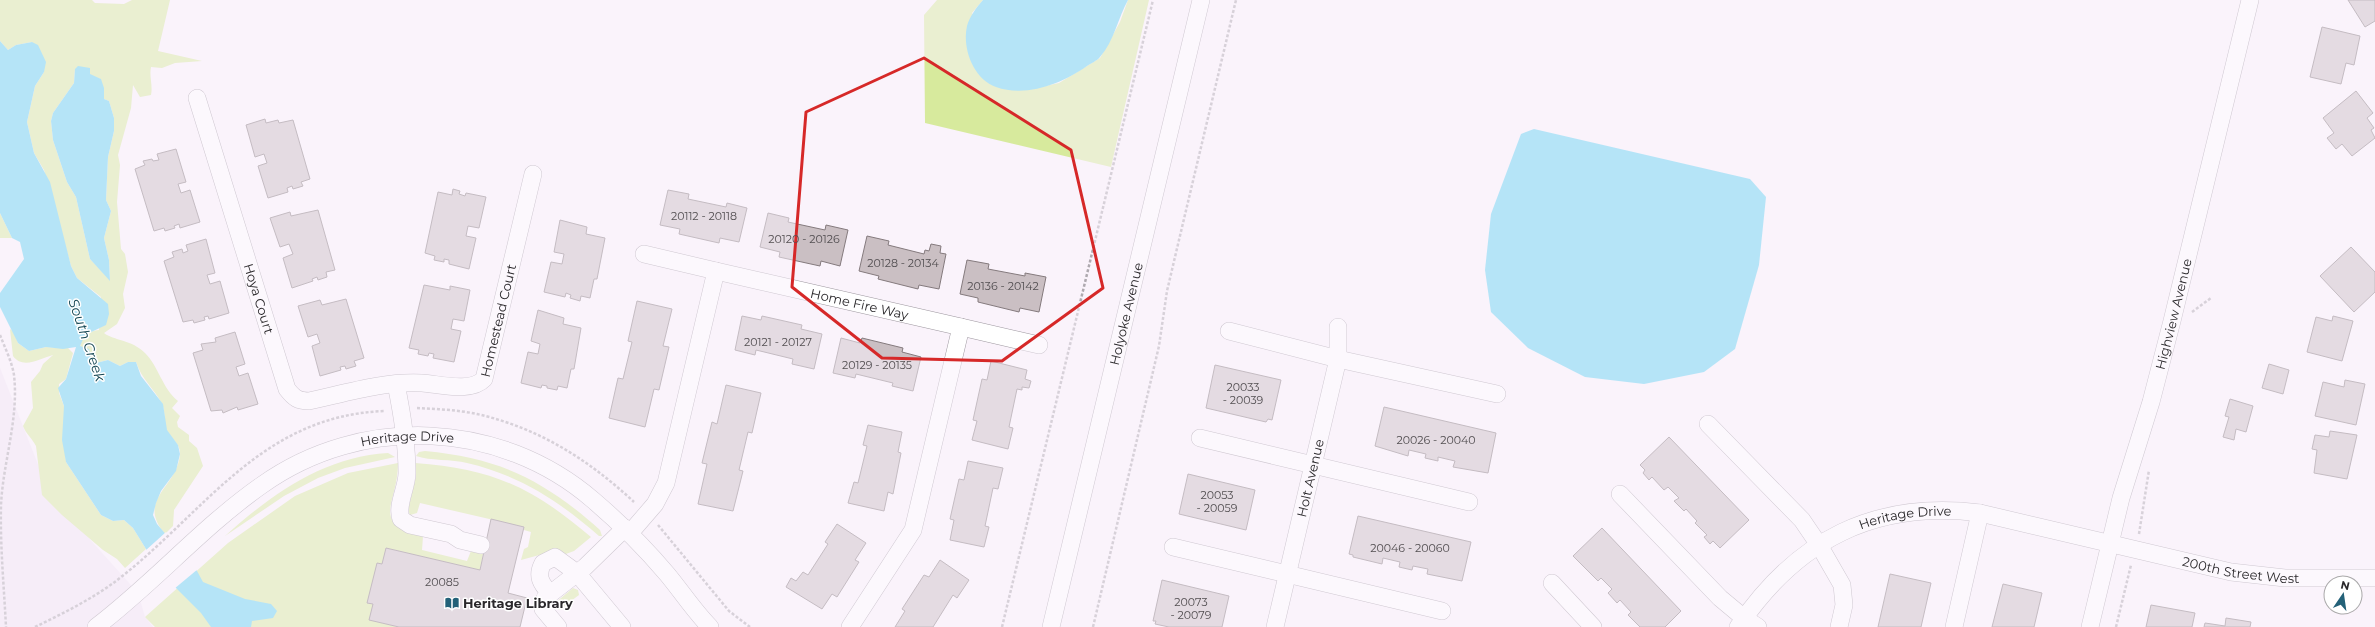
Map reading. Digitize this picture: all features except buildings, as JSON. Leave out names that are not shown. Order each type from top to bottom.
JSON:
[{"type":"street","name":"Holyoke Avenue","points":[[1051,627],[1201,0]]},
{"type":"street","name":"Highview Avenue","points":[[2090,627],[2121,498],[2151,402],[2172,321],[2250,0]]},
{"type":"street","name":"Hoya Court","points":[[197,98],[287,389],[297,399],[309,401],[360,388],[396,384]]},
{"type":"street","name":"Homestead Court","points":[[396,384],[419,383],[471,386],[479,384],[484,379],[533,174]]},
{"type":"street","name":"Home Fire Way","points":[[644,254],[1039,345]]},
{"type":"street","points":[[558,627],[543,609],[545,598],[647,514],[666,483],[716,271]]},
{"type":"street","points":[[850,627],[913,530],[961,327]]},
{"type":"street","name":"Holt Avenue","points":[[1275,627],[1338,359],[1338,327]]},
{"type":"street","points":[[1229,331],[1338,359],[1497,394]]},
{"type":"street","points":[[396,384],[405,435],[407,475],[400,510],[401,519],[410,525],[451,534],[460,540],[481,545]]},
{"type":"street","points":[[1708,424],[1802,520],[1819,545],[1842,585],[1844,605],[1839,627]]},
{"type":"street","name":"Heritage Drive","points":[[96,627],[146,587],[201,536],[256,489],[296,464],[351,442],[405,435],[462,438],[513,451],[574,485],[628,531],[710,627]]},
{"type":"street","points":[[1200,438],[1469,502]]},
{"type":"street","points":[[1620,494],[1746,624]]},
{"type":"street","name":"Heritage Drive","points":[[1746,624],[1760,596],[1783,572],[1819,545],[1848,528],[1904,512],[1944,510],[1980,513],[2109,544]]},
{"type":"street","points":[[1954,627],[1980,513]]},
{"type":"street","name":"200th Street West","points":[[2109,544],[2213,569],[2252,575],[2320,579],[2375,578]]},
{"type":"street","points":[[1173,547],[1442,611]]},
{"type":"street","points":[[550,593],[543,585],[540,578],[540,568],[546,560],[555,557],[577,573],[622,627]]},
{"type":"street","points":[[1552,583],[1593,627]]},
{"type":"path","points":[[1002,627],[1153,0]]},
{"type":"path","points":[[1093,627],[1157,354],[1181,230],[1236,0]]},
{"type":"path","points":[[0,335],[14,374],[13,419],[2,482],[0,514],[6,627]]},
{"type":"path","points":[[34,627],[97,593],[131,569],[186,520],[226,479],[264,451],[293,435],[340,416],[376,411],[416,408],[477,414],[534,432],[559,444],[599,471],[647,514],[729,610],[750,627]]},
{"type":"path","points":[[2116,627],[2131,564]]},
{"type":"highlighted area","points":[[924,58],[1071,150],[1103,288],[1002,361],[882,358],[792,287],[806,112]]},
{"type":"shaded area","points":[[0,368],[50,495],[138,593],[145,617],[153,627],[0,627]]},
{"type":"green space","points":[[0,0],[92,0],[95,3],[124,4],[132,0],[170,0],[158,51],[202,61],[175,63],[162,68],[151,67],[151,95],[140,97],[133,85],[131,108],[118,155],[120,165],[117,202],[121,249],[125,254],[128,272],[123,294],[125,308],[117,324],[104,333],[108,336],[140,348],[150,359],[168,390],[178,401],[172,408],[180,416],[177,422],[178,427],[189,435],[189,441],[197,448],[203,466],[174,510],[173,526],[165,534],[157,522],[155,512],[156,503],[177,467],[180,455],[179,448],[167,431],[162,404],[141,374],[136,362],[128,362],[120,366],[108,360],[92,364],[90,354],[80,347],[82,340],[86,335],[99,330],[101,297],[77,278],[71,266],[44,170],[34,153],[27,122],[35,86],[44,72],[32,42],[16,45],[8,50],[0,41]],"holes":[[[75,69],[100,79],[104,99],[109,101],[114,118],[114,131],[108,157],[106,200],[111,211],[104,238],[109,260],[110,280],[90,259],[76,197],[67,182],[53,140],[51,121],[53,113],[74,83]]]},
{"type":"green space","points":[[937,0],[983,0],[972,13],[1026,90],[1059,83],[1100,58],[1120,22],[1128,0],[1149,0],[1111,167],[925,123],[924,15]]},
{"type":"green space","points":[[0,213],[12,238],[0,238]]},
{"type":"green space","points":[[10,329],[14,332],[18,343],[29,351],[46,347],[68,348],[73,353],[66,379],[59,384],[59,393],[64,406],[66,462],[101,515],[113,521],[124,520],[133,528],[146,549],[125,568],[117,559],[103,550],[62,515],[42,495],[36,446],[23,426],[33,408],[31,382],[40,371],[43,364],[53,355],[27,363],[17,360],[13,356]]},
{"type":"green space","points":[[425,451],[452,454],[476,459],[520,474],[560,498],[600,530],[602,536],[599,536],[584,523],[538,491],[521,482],[486,468],[467,463],[428,459],[416,456],[419,452]]},
{"type":"green space","points":[[388,453],[395,457],[345,468],[318,478],[284,496],[225,536],[261,506],[300,480],[320,470],[342,462],[364,456]]},
{"type":"green space","points":[[398,463],[397,478],[390,510],[391,518],[396,525],[406,531],[423,536],[422,550],[467,561],[471,551],[483,554],[480,570],[386,548],[382,564],[377,563],[367,603],[373,604],[369,620],[399,627],[155,627],[145,617],[228,543],[295,496],[348,473]]},
{"type":"green space","points":[[415,463],[467,470],[510,484],[530,493],[550,505],[591,537],[574,551],[563,555],[554,551],[521,560],[524,549],[528,547],[531,532],[524,530],[524,527],[420,503],[417,513],[410,515],[408,510],[416,476]]},
{"type":"green space","points":[[573,588],[578,590],[579,595],[559,610],[555,607],[555,603]]},
{"type":"water","points":[[983,0],[1128,0],[1109,44],[1097,60],[1056,83],[1032,90],[1020,91],[996,87],[988,83],[975,70],[971,62],[966,44],[967,26],[974,12]]},
{"type":"water","points":[[0,41],[8,50],[16,45],[32,42],[38,45],[46,62],[44,72],[35,86],[27,122],[34,153],[50,182],[71,266],[77,278],[108,304],[109,314],[106,325],[85,335],[80,346],[89,349],[92,364],[108,360],[120,366],[128,362],[136,362],[141,376],[163,404],[167,430],[178,445],[180,454],[176,471],[161,491],[156,503],[153,515],[157,524],[197,571],[203,582],[245,599],[271,604],[277,611],[273,618],[252,621],[251,627],[211,627],[201,613],[176,588],[146,549],[133,528],[124,520],[113,521],[101,515],[66,462],[62,440],[64,406],[58,388],[66,379],[76,347],[63,349],[46,347],[29,351],[18,343],[0,307],[0,293],[24,259],[20,242],[12,238],[0,213]]},
{"type":"water","points":[[78,66],[90,68],[90,74],[101,79],[104,88],[104,99],[109,101],[114,118],[114,131],[108,157],[106,200],[111,211],[104,238],[109,260],[110,281],[90,259],[76,197],[67,182],[53,140],[51,121],[53,113],[74,83],[75,69]]},
{"type":"water","points":[[1534,129],[1750,179],[1766,197],[1759,265],[1735,349],[1704,372],[1644,384],[1585,377],[1528,348],[1491,312],[1485,270],[1491,214],[1521,134]]},
{"type":"pier","points":[[166,532],[198,569],[174,589],[145,551]]},
{"type":"place","name":"Heritage Library","points":[[452,603]]},
{"type":"water label","name":"South Creek","points":[[87,340]]}]
